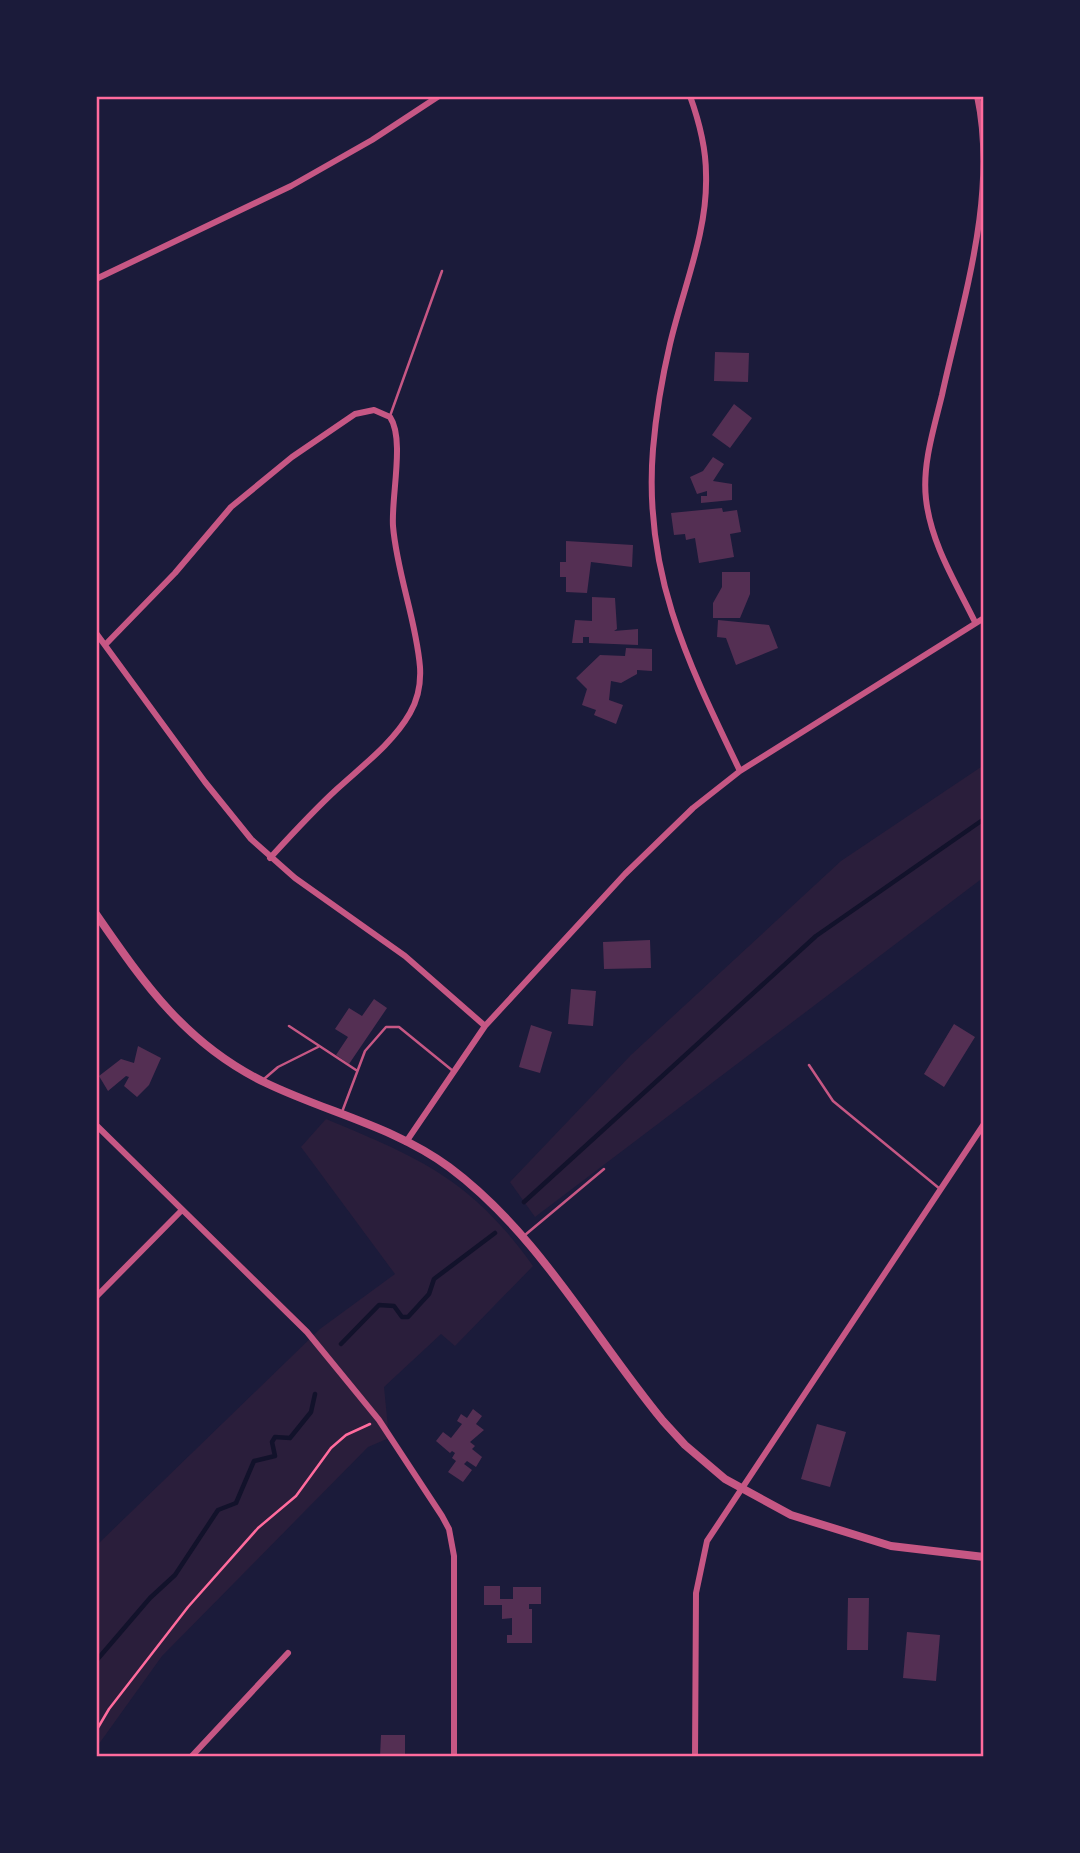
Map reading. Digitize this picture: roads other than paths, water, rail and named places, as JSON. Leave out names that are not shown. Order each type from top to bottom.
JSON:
[{"type":"street","points":[[96,279],[291,186],[372,140],[439,96]]},
{"type":"street","points":[[690,96],[705,152],[705,202],[663,380],[653,450],[652,495],[665,597],[694,674],[740,771]]},
{"type":"street","points":[[975,622],[938,547],[926,497],[933,435],[976,238],[983,189],[983,147],[977,96]]},
{"type":"street","points":[[106,645],[175,573],[218,520],[251,488],[355,414],[373,410],[390,417],[397,436],[393,484],[394,533],[416,644],[420,674],[417,697],[411,712],[385,744],[314,810],[270,858]]},
{"type":"street","points":[[407,1142],[485,1026],[660,839],[740,771],[984,618]]},
{"type":"street","points":[[96,633],[225,809],[270,858],[405,956],[485,1026]]},
{"type":"street","points":[[96,914],[179,1024],[229,1063],[261,1081],[407,1142],[446,1165],[471,1185],[523,1237],[663,1421],[705,1463],[742,1491],[792,1515],[891,1546],[984,1557]]},
{"type":"street","points":[[695,1757],[697,1575],[712,1532],[742,1491],[984,1124]]},
{"type":"street","points":[[96,1125],[307,1332],[379,1420],[442,1516],[452,1541],[454,1757]]},
{"type":"street","points":[[96,1297],[181,1211]]},
{"type":"street","points":[[191,1757],[288,1653]]},
{"type":"lane","points":[[390,417],[442,271]]},
{"type":"lane","points":[[289,1026],[356,1070]]},
{"type":"lane","points":[[341,1115],[356,1070],[380,1030],[394,1026],[453,1071]]},
{"type":"lane","points":[[261,1081],[278,1067],[319,1046]]},
{"type":"lane","points":[[809,1065],[833,1101],[941,1189]]},
{"type":"lane","points":[[523,1237],[604,1169]]},
{"type":"waterway","points":[[524,1202],[816,936],[984,819]]},
{"type":"waterway","points":[[341,1344],[379,1305],[394,1306],[402,1317],[408,1317],[429,1294],[434,1279],[495,1233]]},
{"type":"waterway","points":[[96,1661],[150,1598],[175,1575],[218,1510],[236,1503],[254,1461],[275,1456],[272,1442],[275,1437],[290,1438],[311,1412],[315,1394]]}]
